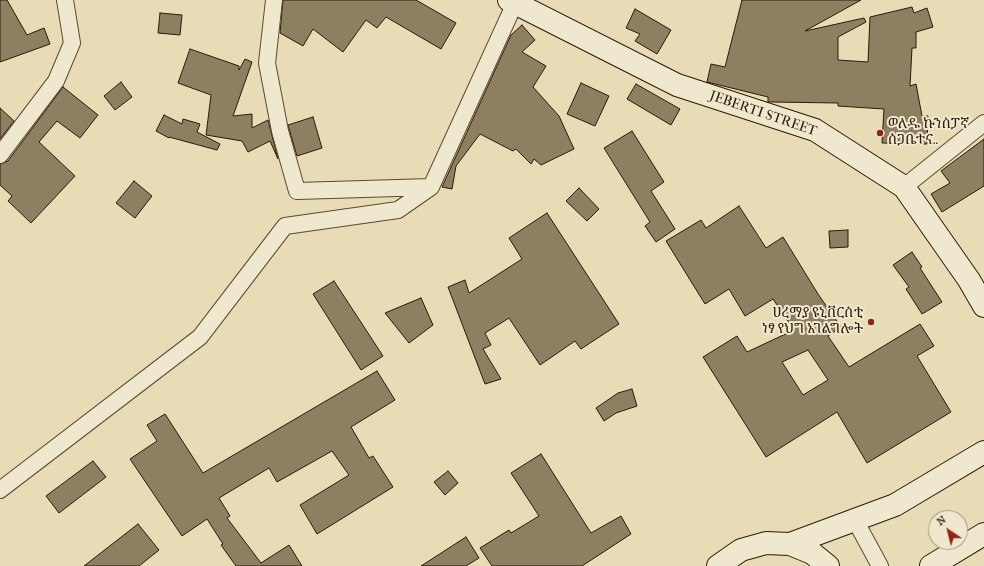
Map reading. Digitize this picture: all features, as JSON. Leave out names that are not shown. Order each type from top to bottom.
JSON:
[{"type":"street","points":[[0,156],[56,81],[72,43],[65,0]]},
{"type":"street","points":[[274,0],[267,63],[280,131],[297,191],[431,187]]},
{"type":"street","points":[[0,490],[200,337],[285,226],[398,210],[431,187],[512,2]]},
{"type":"street","name":"JEBERTI STREET","points":[[512,2],[677,85],[815,130],[904,187],[969,280],[984,306]]},
{"type":"street","points":[[904,187],[984,123]]},
{"type":"street","points":[[790,544],[895,505],[984,452]]},
{"type":"street","points":[[855,520],[880,566]]},
{"type":"street","points":[[931,566],[984,534]]},
{"type":"street","points":[[718,566],[740,550],[766,543],[790,544],[812,553],[828,566]]},
{"type":"building","points":[[0,0],[7,0],[27,35],[44,28],[50,44],[0,62]]},
{"type":"building","points":[[283,0],[416,0],[456,23],[441,49],[386,17],[377,28],[366,20],[343,52],[313,29],[303,46],[280,33]]},
{"type":"building","points":[[742,0],[861,0],[805,31],[864,18],[866,22],[838,37],[838,60],[868,62],[870,17],[912,7],[914,13],[927,8],[933,27],[916,32],[916,48],[912,48],[910,86],[916,84],[922,116],[928,116],[927,144],[882,143],[884,109],[838,106],[838,103],[768,102],[768,97],[707,82],[711,64],[725,67]]},
{"type":"building","points":[[635,9],[671,30],[657,54],[635,41],[640,34],[626,28]]},
{"type":"building","points":[[160,13],[182,15],[180,35],[158,33]]},
{"type":"building","points":[[522,25],[535,40],[522,52],[546,66],[533,87],[559,116],[574,149],[541,165],[534,159],[531,164],[516,149],[513,151],[480,134],[456,166],[452,189],[442,187],[511,35]]},
{"type":"building","points":[[190,49],[239,66],[239,70],[245,59],[252,62],[233,116],[252,114],[252,128],[268,120],[278,159],[270,141],[248,152],[242,141],[206,135],[211,95],[178,83]]},
{"type":"building","points":[[121,82],[132,97],[115,110],[104,96]]},
{"type":"building","points":[[581,83],[609,96],[595,126],[567,114]]},
{"type":"building","points":[[636,84],[680,109],[671,125],[627,99]]},
{"type":"building","points":[[63,87],[98,115],[80,138],[57,121],[39,142],[75,176],[31,223],[8,201],[12,196],[0,185],[0,164],[8,161]]},
{"type":"building","points":[[0,108],[14,121],[0,139]]},
{"type":"building","points":[[164,115],[182,124],[183,119],[200,124],[197,132],[220,144],[217,150],[169,138],[156,131]]},
{"type":"building","points":[[313,117],[322,148],[297,156],[288,125]]},
{"type":"building","points":[[632,131],[664,182],[651,191],[675,229],[656,242],[645,226],[650,222],[604,148]]},
{"type":"building","points":[[984,139],[984,186],[942,212],[931,194],[950,183],[941,171]]},
{"type":"building","points":[[134,181],[152,196],[135,218],[116,203]]},
{"type":"building","points":[[579,188],[599,209],[587,221],[566,201]]},
{"type":"building","points":[[739,206],[766,248],[783,237],[818,294],[841,327],[828,336],[849,367],[920,324],[934,346],[917,356],[951,412],[867,463],[837,412],[766,457],[703,357],[737,336],[747,352],[794,330],[773,299],[745,316],[729,289],[705,304],[666,241],[701,220],[706,228]],"holes":[[[808,350],[828,380],[803,395],[782,362]]]},
{"type":"building","points":[[547,213],[619,324],[581,349],[575,341],[540,365],[509,318],[485,333],[491,345],[483,349],[501,379],[485,384],[448,287],[465,280],[469,293],[522,259],[509,238]]},
{"type":"building","points":[[848,230],[848,247],[830,248],[829,231]]},
{"type":"building","points":[[912,252],[922,267],[920,268],[942,302],[922,314],[906,289],[909,287],[893,265]]},
{"type":"building","points":[[334,281],[383,356],[361,370],[313,294]]},
{"type":"building","points":[[421,298],[433,325],[409,343],[385,313]]},
{"type":"building","points":[[377,371],[395,400],[351,427],[369,458],[373,456],[393,487],[317,534],[300,505],[349,475],[332,451],[277,482],[269,468],[219,498],[230,516],[227,518],[261,563],[289,545],[302,566],[236,566],[221,545],[223,544],[207,519],[182,536],[130,459],[157,441],[147,425],[165,414],[203,473]]},
{"type":"building","points":[[632,389],[637,406],[616,413],[604,421],[596,408],[618,393]]},
{"type":"building","points":[[541,454],[591,533],[621,516],[631,534],[582,566],[492,566],[480,548],[509,530],[511,533],[539,516],[511,473]]},
{"type":"building","points":[[93,461],[106,477],[59,513],[46,496]]},
{"type":"building","points":[[448,471],[458,483],[445,495],[434,482]]},
{"type":"building","points":[[138,524],[159,550],[139,566],[84,566]]},
{"type":"building","points":[[466,537],[479,558],[466,566],[421,566]]},
{"type":"place","name":"ወለዱ ኩንስፓኛ ሰጋቤተና..","points":[[880,133]]},
{"type":"place","name":"ሀረማያ ዩኒቨርስቲ ነፃ የህግ አገልግሎት","points":[[871,322]]}]
